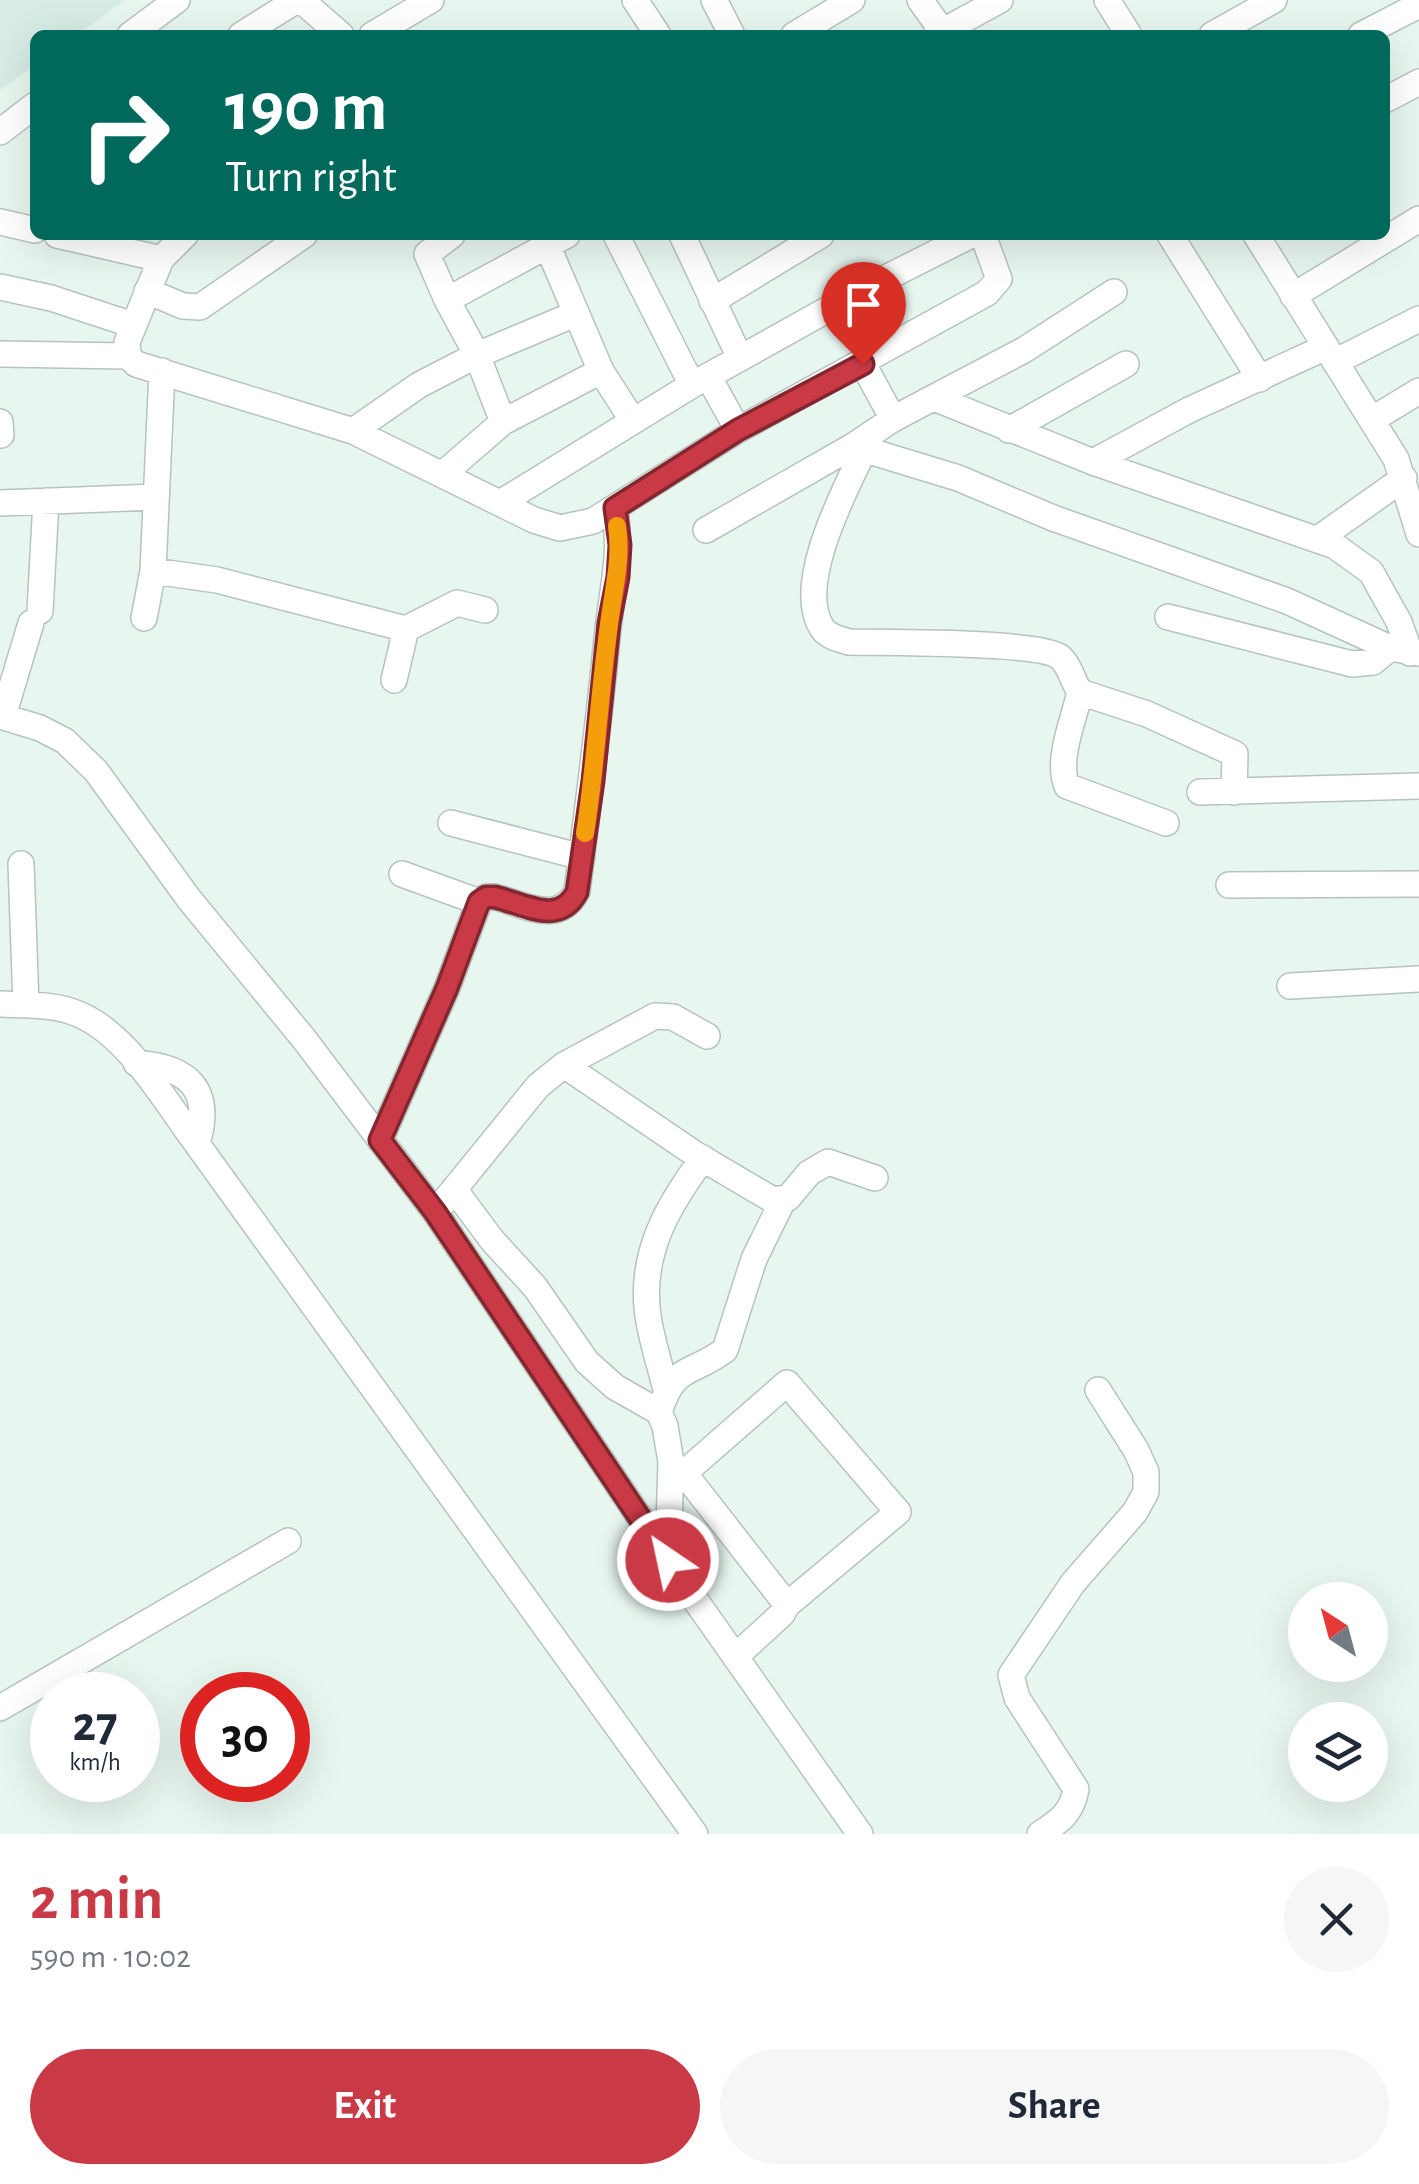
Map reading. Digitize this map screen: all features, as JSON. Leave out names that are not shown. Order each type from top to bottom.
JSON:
[{"type":"street","points":[[137,30],[177,0]]},
{"type":"street","points":[[249,30],[299,0],[335,30]]},
{"type":"street","points":[[635,0],[655,30]]},
{"type":"street","points":[[714,0],[729,30]]},
{"type":"street","points":[[802,30],[852,0]]},
{"type":"street","points":[[920,0],[939,30]]},
{"type":"street","points":[[949,30],[1000,0]]},
{"type":"street","points":[[1221,30],[1274,0]]},
{"type":"street","points":[[380,30],[428,2]]},
{"type":"street","points":[[415,30],[428,2]]},
{"type":"street","points":[[1118,4],[1127,30]]},
{"type":"street","points":[[1372,30],[1419,5]]},
{"type":"street","points":[[1390,97],[1419,82]]},
{"type":"street","points":[[0,132],[30,109]]},
{"type":"street","points":[[1390,236],[1419,218]]},
{"type":"street","points":[[0,222],[30,229]]},
{"type":"street","points":[[121,240],[172,244],[126,342],[128,356],[136,364],[353,431],[534,520],[560,528],[593,521],[738,430],[863,364],[996,286],[998,270],[985,240]]},
{"type":"street","points":[[148,291],[183,306],[200,306],[297,240]]},
{"type":"street","points":[[619,240],[700,380],[738,430]]},
{"type":"street","points":[[690,240],[712,301],[740,358]]},
{"type":"street","points":[[712,301],[813,240]]},
{"type":"street","points":[[500,503],[700,380],[961,240]]},
{"type":"street","points":[[1173,240],[1260,379]]},
{"type":"street","points":[[1259,240],[1373,419],[1404,478],[1419,534]]},
{"type":"street","points":[[1293,296],[1383,240]]},
{"type":"street","points":[[446,300],[558,241],[575,314],[601,370],[632,421]]},
{"type":"street","points":[[422,244],[446,300],[477,356],[502,422]]},
{"type":"street","points":[[0,287],[50,298],[133,325]]},
{"type":"street","points":[[706,530],[859,448],[893,418],[1024,350],[1114,292]]},
{"type":"street","points":[[353,431],[419,385],[575,314]]},
{"type":"street","points":[[1094,462],[1189,410],[1419,319]]},
{"type":"street","points":[[0,354],[128,356]]},
{"type":"street","points":[[863,364],[893,418]]},
{"type":"street","points":[[1009,430],[1126,364]]},
{"type":"street","points":[[444,474],[502,422],[601,370]]},
{"type":"street","points":[[144,618],[153,571],[162,371]]},
{"type":"street","points":[[1373,419],[1419,391]]},
{"type":"street","points":[[934,398],[1094,462],[1334,546],[1371,572],[1398,622],[1406,651]]},
{"type":"street","points":[[859,448],[958,478],[1129,546],[1226,578],[1406,651]]},
{"type":"street","points":[[859,448],[832,518],[815,584],[814,608],[822,628],[830,637],[849,642],[1019,645],[1050,651],[1062,659],[1080,692],[1064,762],[1067,786],[1166,822]]},
{"type":"street","points":[[1318,539],[1404,478]]},
{"type":"street","points":[[0,503],[154,497]]},
{"type":"street","points":[[46,501],[36,617],[1,716],[40,728],[65,742],[96,771],[189,899],[304,1038],[435,1212],[668,1560],[860,1834]]},
{"type":"street","points":[[380,1140],[447,988],[479,902],[495,897],[550,912],[570,905],[577,892],[618,577],[620,545],[615,508]]},
{"type":"street","points":[[153,571],[217,580],[406,629],[457,603],[485,610]]},
{"type":"street","points":[[1168,617],[1352,664],[1406,651]]},
{"type":"street","points":[[394,680],[406,629]]},
{"type":"street","points":[[1080,692],[1147,714],[1225,747],[1235,754],[1234,792]]},
{"type":"street","points":[[1200,792],[1419,786]]},
{"type":"street","points":[[451,823],[582,857]]},
{"type":"street","points":[[21,864],[13,1005],[66,1009],[86,1016],[114,1036],[197,1144],[695,1834]]},
{"type":"street","points":[[402,874],[479,902]]},
{"type":"street","points":[[1229,885],[1419,884]]},
{"type":"street","points":[[1290,986],[1419,979]]},
{"type":"street","points":[[435,1212],[538,1086],[564,1065],[655,1016],[674,1017],[707,1036]]},
{"type":"street","points":[[564,1065],[703,1158],[782,1202]]},
{"type":"street","points":[[668,1560],[671,1462],[646,1306],[651,1248],[669,1204],[703,1158]]},
{"type":"street","points":[[663,1401],[676,1376],[725,1350],[754,1260],[782,1202],[818,1166],[828,1162],[875,1178]]},
{"type":"street","points":[[454,1189],[492,1240],[536,1287],[587,1362],[614,1387],[663,1401]]},
{"type":"street","points":[[736,1657],[787,1605],[898,1512],[787,1383],[684,1474],[787,1605]]},
{"type":"street","points":[[1040,1834],[1061,1821],[1073,1807],[1076,1789],[1017,1698],[1011,1675],[1072,1583],[1135,1512],[1146,1492],[1146,1472],[1141,1461],[1098,1390]]},
{"type":"street","points":[[0,1708],[288,1541]]},
{"type":"shaded area","points":[[0,0],[125,0],[84,30],[30,30],[30,69],[0,90]]},
{"type":"slow traffic","points":[[585,833],[609,623],[618,577],[617,526]]},
{"type":"route","points":[[668,1560],[435,1212],[380,1140],[447,988],[479,902],[495,897],[550,912],[570,905],[577,892],[618,577],[620,545],[615,508],[738,430],[863,364]]}]
